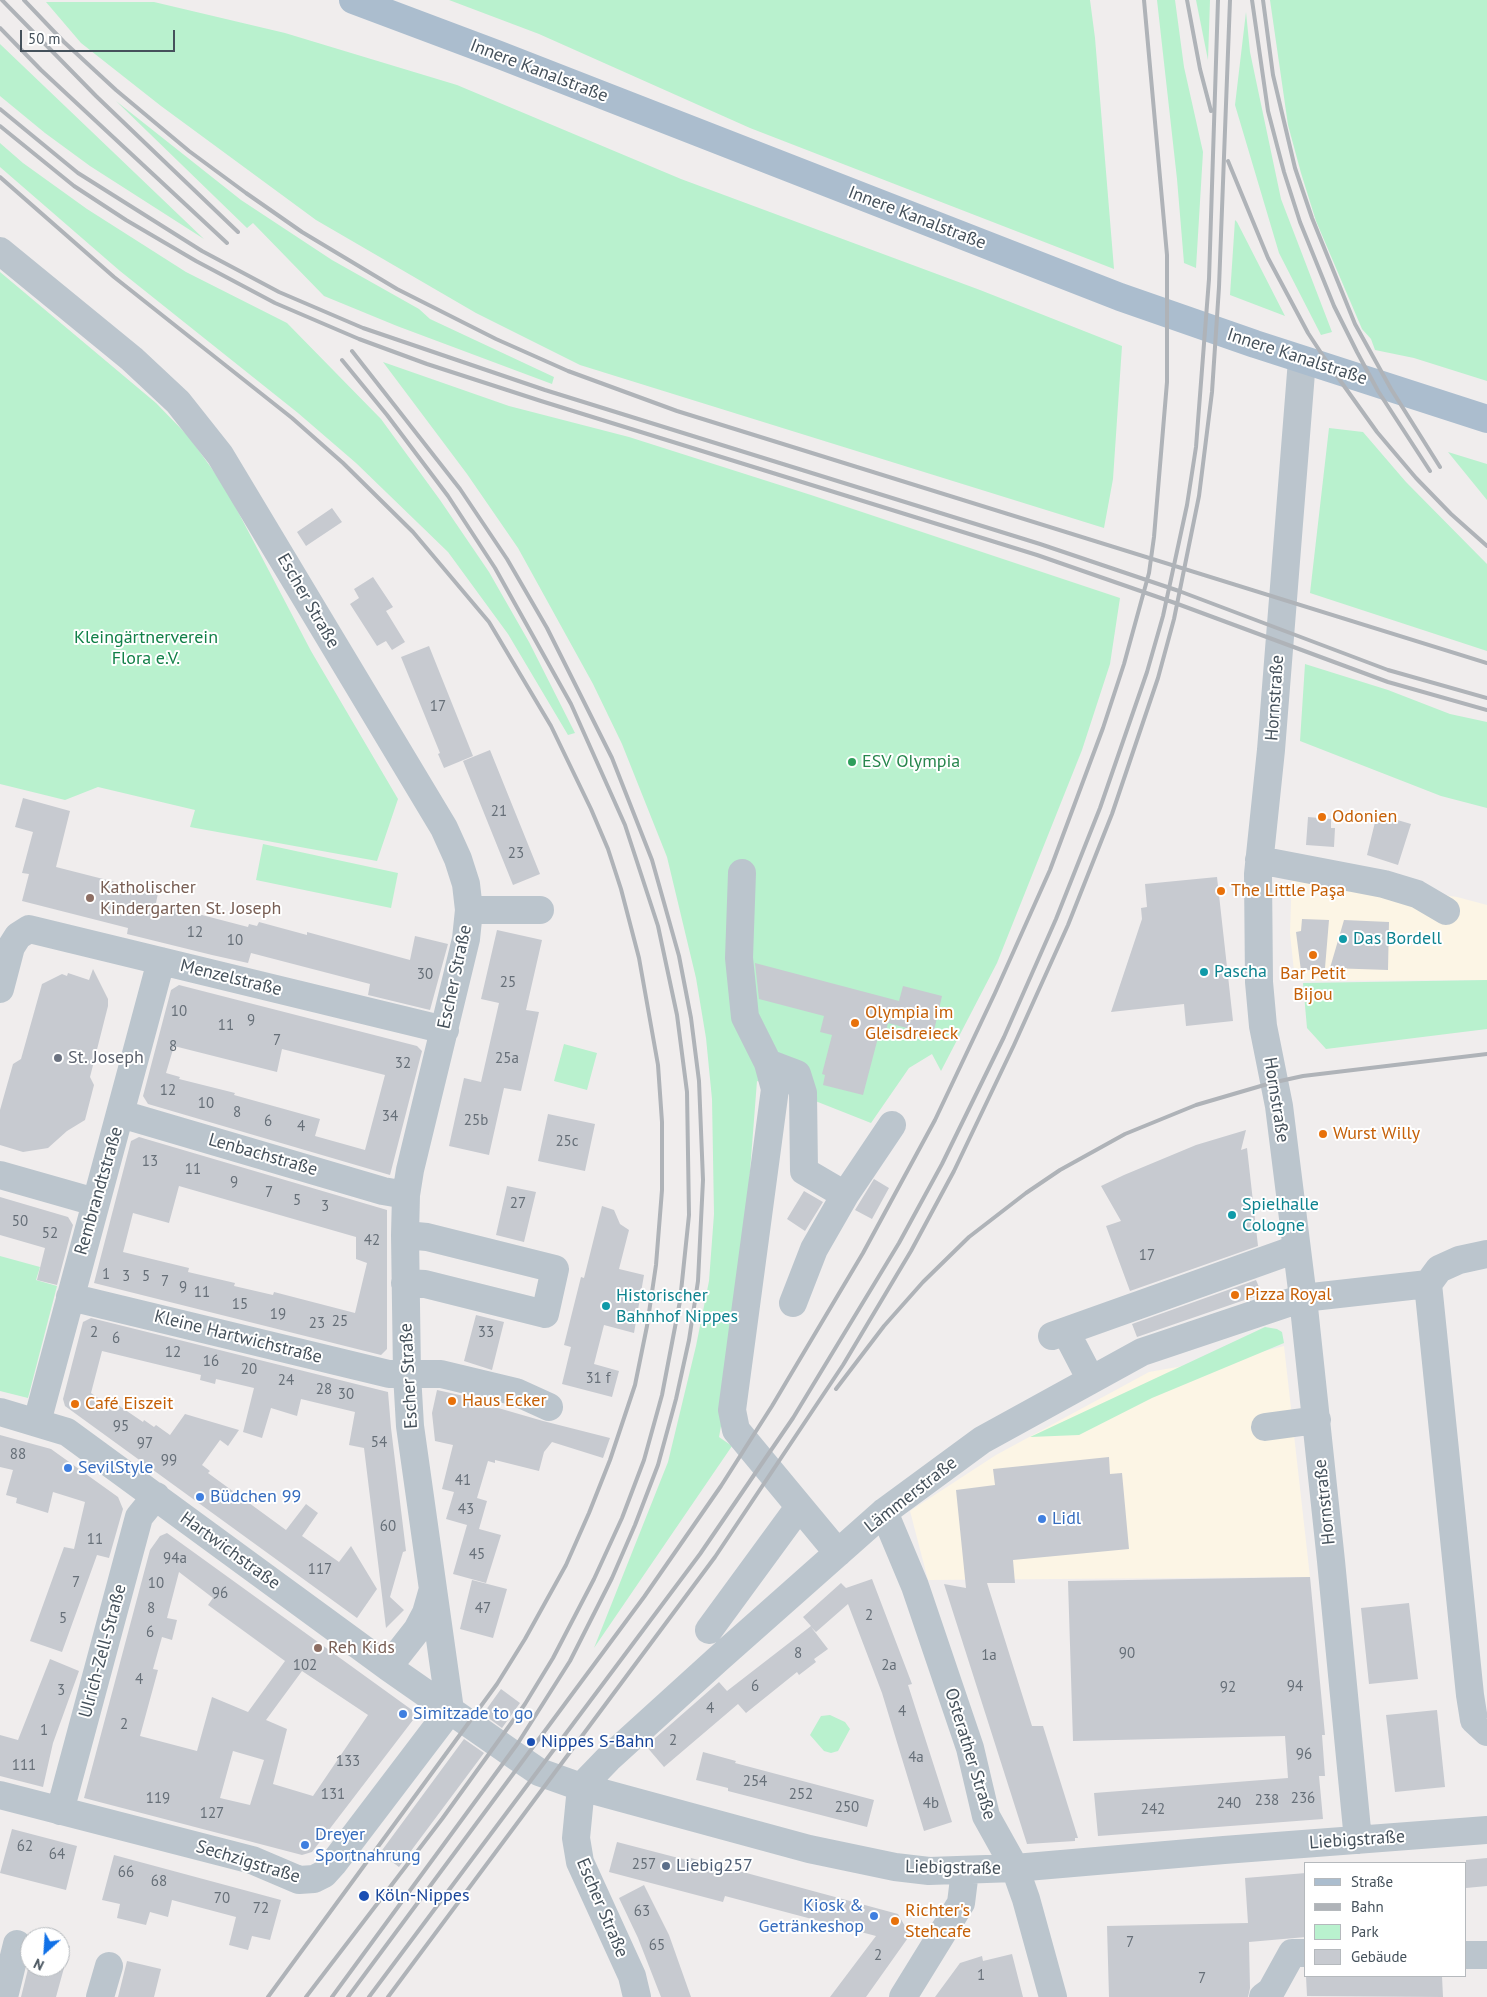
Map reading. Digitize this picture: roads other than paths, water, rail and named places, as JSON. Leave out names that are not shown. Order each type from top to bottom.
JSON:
[{"type":"main road","name":"Innere Kanalstraße","points":[[352,0],[497,54],[1120,297],[1302,360],[1487,419]]},
{"type":"street","name":"Escher Straße","points":[[0,251],[132,358],[178,402],[220,456],[444,828],[458,858],[466,884],[469,910],[466,939],[406,1195],[405,1235],[407,1374],[410,1426],[450,1710]]},
{"type":"street","name":"Hornstraße","points":[[1302,360],[1272,738],[1259,860],[1259,982],[1264,1026],[1279,1106],[1303,1298],[1358,1840]]},
{"type":"street","points":[[1259,860],[1384,884],[1417,894],[1446,911]]},
{"type":"street","points":[[742,873],[739,958],[746,1017],[768,1063],[775,1089],[732,1410],[736,1430],[838,1553]]},
{"type":"street","points":[[469,910],[540,910]]},
{"type":"street","name":"Menzelstraße","points":[[0,989],[11,947],[18,936],[29,929],[444,1030]]},
{"type":"street","name":"Rembrandtstraße","points":[[37,1422],[161,961]]},
{"type":"street","points":[[768,1063],[797,1074],[803,1093],[804,1171],[845,1195]]},
{"type":"street","name":"Lenbachstraße","points":[[121,1114],[383,1191],[406,1195]]},
{"type":"street","points":[[793,1303],[814,1249],[845,1195],[892,1125]]},
{"type":"street","points":[[0,1175],[95,1202]]},
{"type":"street","points":[[405,1235],[427,1237],[555,1269],[545,1314],[425,1284],[405,1283]]},
{"type":"street","points":[[1091,1380],[1059,1334],[1296,1249]]},
{"type":"street","points":[[1487,1254],[1459,1260],[1440,1269],[1428,1284],[1470,1695],[1474,1720],[1487,1732]]},
{"type":"street","name":"Lämmerstraße","points":[[580,1787],[716,1660],[884,1512],[982,1440],[1142,1352],[1303,1298],[1428,1284]]},
{"type":"street","name":"Kleine Hartwichstraße","points":[[70,1297],[388,1374],[450,1376],[516,1392],[549,1406]]},
{"type":"street","name":"Hartwichstraße","points":[[0,1412],[67,1432],[388,1667],[450,1710]]},
{"type":"street","points":[[1266,1427],[1316,1420]]},
{"type":"street","name":"Ulrich-Zell-Straße","points":[[60,1811],[139,1517],[156,1496]]},
{"type":"street","points":[[709,1630],[799,1507]]},
{"type":"street","name":"Osterather Straße","points":[[884,1512],[915,1586],[970,1748],[986,1816],[1015,1868],[1032,1916],[1052,1997]]},
{"type":"street","points":[[388,1667],[417,1630],[426,1613],[433,1587]]},
{"type":"street","name":"Liebigstraße","points":[[450,1710],[539,1772],[580,1787],[809,1849],[895,1867],[964,1871],[1015,1868],[1487,1830]]},
{"type":"street","name":"Sechzigstraße","points":[[0,1795],[252,1860],[299,1880],[314,1880],[324,1874],[333,1864],[450,1710]]},
{"type":"street","name":"Escher Straße","points":[[580,1787],[576,1838],[580,1862],[632,1976],[630,1995]]},
{"type":"street","points":[[903,1997],[961,1904],[964,1871]]},
{"type":"street","points":[[4,1997],[17,1944]]},
{"type":"street","points":[[1263,1997],[1271,1991],[1292,1952],[1304,1953]]},
{"type":"street","points":[[1467,1955],[1487,1955]]},
{"type":"street","points":[[100,1997],[109,1966]]},
{"type":"railway","points":[[2,0],[96,96],[238,232]]},
{"type":"railway","points":[[24,0],[64,42],[116,90],[189,151],[246,193],[302,232],[397,289],[496,339],[568,371],[677,411],[1487,663]]},
{"type":"railway","points":[[348,1997],[644,1597],[721,1486],[772,1406],[863,1253],[935,1120],[1050,870],[1103,728],[1124,664],[1149,573],[1154,537],[1167,382],[1167,255],[1144,0]]},
{"type":"railway","points":[[1187,0],[1200,69],[1211,111]]},
{"type":"railway","points":[[369,1997],[700,1554],[793,1418],[899,1243],[942,1164],[1004,1037],[1056,919],[1100,808],[1147,672],[1163,616],[1187,505],[1196,447],[1209,279],[1218,0]]},
{"type":"railway","points":[[388,1997],[715,1557],[843,1365],[911,1251],[954,1171],[1068,925],[1112,814],[1158,678],[1174,619],[1199,496],[1212,392],[1219,287],[1230,0]]},
{"type":"railway","points":[[1252,0],[1268,111],[1284,172],[1300,222],[1334,306],[1357,352],[1378,391],[1430,471]]},
{"type":"railway","points":[[1263,0],[1273,75],[1295,168],[1312,218],[1355,324],[1391,389],[1440,467]]},
{"type":"railway","points":[[0,28],[41,70],[227,243]]},
{"type":"railway","points":[[0,109],[78,173],[202,251],[279,292],[363,328],[545,390],[1040,544],[1179,591],[1388,670],[1487,698]]},
{"type":"railway","points":[[0,126],[74,186],[126,220],[196,261],[275,303],[359,339],[427,364],[541,401],[1037,555],[1175,603],[1388,682],[1487,710]]},
{"type":"railway","points":[[1228,161],[1268,258],[1308,333],[1329,365],[1377,432],[1416,478],[1451,514],[1487,546]]},
{"type":"railway","points":[[0,177],[114,277],[292,418],[343,463],[413,532],[489,622],[551,726],[608,849],[621,889],[639,958],[658,1065],[662,1122],[662,1190],[656,1265],[647,1326],[635,1385],[610,1460],[589,1513],[566,1565],[525,1639],[497,1684],[268,1997]]},
{"type":"railway","points":[[332,1997],[518,1743],[570,1661],[612,1578],[658,1465],[676,1399],[689,1340],[698,1281],[703,1180],[699,1081],[691,1018],[679,956],[652,860],[612,758],[547,628],[507,559],[460,489],[352,351]]},
{"type":"railway","points":[[306,1997],[442,1819],[525,1704],[553,1658],[594,1579],[622,1518],[644,1460],[662,1395],[680,1301],[689,1215],[687,1092],[677,1015],[658,926],[625,825],[571,704],[495,568],[448,496],[387,415],[342,360]]},
{"type":"railway","points":[[836,1389],[884,1326],[923,1282],[969,1237],[1026,1193],[1060,1170],[1125,1134],[1196,1105],[1271,1083],[1303,1076],[1487,1054]]},
{"type":"place","name":"ESV Olympia","points":[[852,762]]},
{"type":"place","name":"Odonien","points":[[1322,817]]},
{"type":"place","name":"The Little Paşa","points":[[1221,891]]},
{"type":"place","name":"Katholischer Kindergarten St. Joseph","points":[[90,898]]},
{"type":"place","name":"Das Bordell","points":[[1343,939]]},
{"type":"place","name":"Bar Petit Bijou","points":[[1313,955]]},
{"type":"place","name":"Pascha","points":[[1204,972]]},
{"type":"place","name":"Olympia im Gleisdreieck","points":[[855,1023]]},
{"type":"place","name":"St. Joseph","points":[[58,1058]]},
{"type":"place","name":"Wurst Willy","points":[[1323,1134]]},
{"type":"place","name":"Spielhalle Cologne","points":[[1232,1215]]},
{"type":"place","name":"Pizza Royal","points":[[1235,1295]]},
{"type":"place","name":"Historischer Bahnhof Nippes","points":[[606,1306]]},
{"type":"place","name":"Haus Ecker","points":[[452,1401]]},
{"type":"place","name":"Café Eiszeit","points":[[75,1404]]},
{"type":"place","name":"SevilStyle","points":[[68,1468]]},
{"type":"place","name":"Büdchen 99","points":[[200,1497]]},
{"type":"place","name":"Lidl","points":[[1042,1519]]},
{"type":"place","name":"Reh Kids","points":[[318,1648]]},
{"type":"place","name":"Simitzade to go","points":[[403,1714]]},
{"type":"place","name":"Nippes S-Bahn","points":[[531,1742]]},
{"type":"place","name":"Dreyer Sportnahrung","points":[[305,1845]]},
{"type":"place","name":"Liebig257","points":[[666,1866]]},
{"type":"place","name":"Köln-Nippes","points":[[364,1896]]},
{"type":"place","name":"Kiosk & Getränkeshop","points":[[874,1916]]},
{"type":"place","name":"Richter's Stehcafe","points":[[895,1921]]},
{"type":"park label","name":"Kleingärtnerverein Flora e.V.","points":[[146,648]]}]
